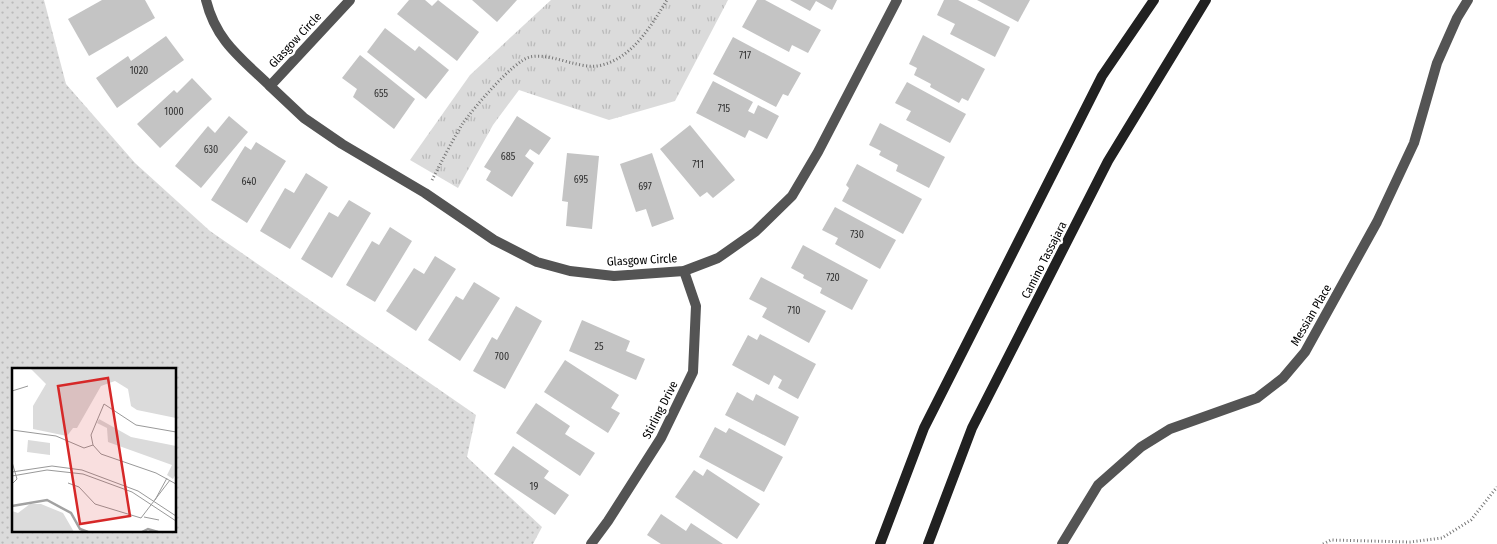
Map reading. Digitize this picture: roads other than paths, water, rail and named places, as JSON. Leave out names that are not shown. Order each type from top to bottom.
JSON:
[{"type":"main road","points":[[880,544],[928,420],[1102,76],[1154,0]]},
{"type":"main road","name":"Camino Tassajara","points":[[928,544],[972,428],[1090,196],[1108,161],[1206,0]]},
{"type":"street","points":[[206,0],[210,18],[227,45],[270,86]]},
{"type":"street","name":"Glasgow Circle","points":[[350,0],[270,86],[304,118],[342,144],[425,193],[494,240],[537,262],[570,271],[614,276],[684,271],[718,258],[755,232],[792,196],[818,152],[897,0]]},
{"type":"street","name":"Messian Place","points":[[1062,544],[1098,485],[1141,447],[1170,429],[1257,398],[1283,378],[1305,352],[1382,214],[1414,143],[1437,63],[1468,0]]},
{"type":"street","name":"Stirling Drive","points":[[591,544],[608,521],[661,438],[693,372],[696,306],[684,271]]}]
